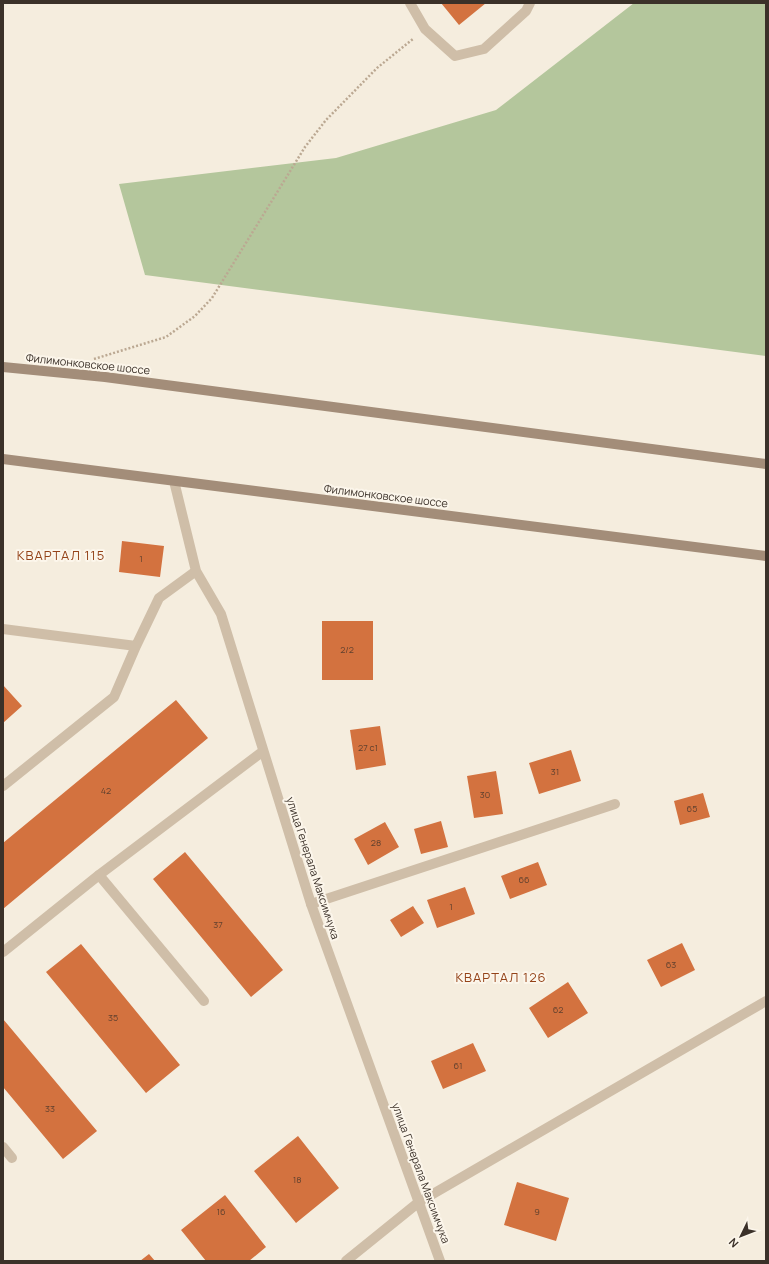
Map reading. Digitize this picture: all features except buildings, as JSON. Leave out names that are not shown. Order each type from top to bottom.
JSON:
[{"type":"main road","name":"Филимонковское шоссе","points":[[3,367],[113,378],[766,464]]},
{"type":"main road","name":"Филимонковское шоссе","points":[[3,458],[766,556]]},
{"type":"street","points":[[410,3],[425,29],[455,56],[484,49],[526,11],[530,3]]},
{"type":"street","name":"улица Генерала Максимчука","points":[[174,481],[196,571],[220,614],[262,752],[311,904],[440,1261]]},
{"type":"street","points":[[3,786],[114,698],[158,598],[196,571]]},
{"type":"street","points":[[3,630],[136,646]]},
{"type":"street","points":[[3,952],[99,875],[262,752]]},
{"type":"street","points":[[311,904],[615,804]]},
{"type":"street","points":[[99,875],[204,1001]]},
{"type":"street","points":[[346,1261],[419,1202],[766,1001]]},
{"type":"street","points":[[3,1147],[12,1158]]},
{"type":"path","points":[[94,359],[166,337],[195,316],[212,298],[309,142],[326,120],[377,68],[425,29]]},
{"type":"green space","points":[[634,3],[766,3],[766,356],[145,275],[119,184],[336,158],[496,110]]},
{"type":"district","name":"КВАРТАЛ 115","points":[[61,555]]},
{"type":"district","name":"КВАРТАЛ 126","points":[[501,977]]}]
